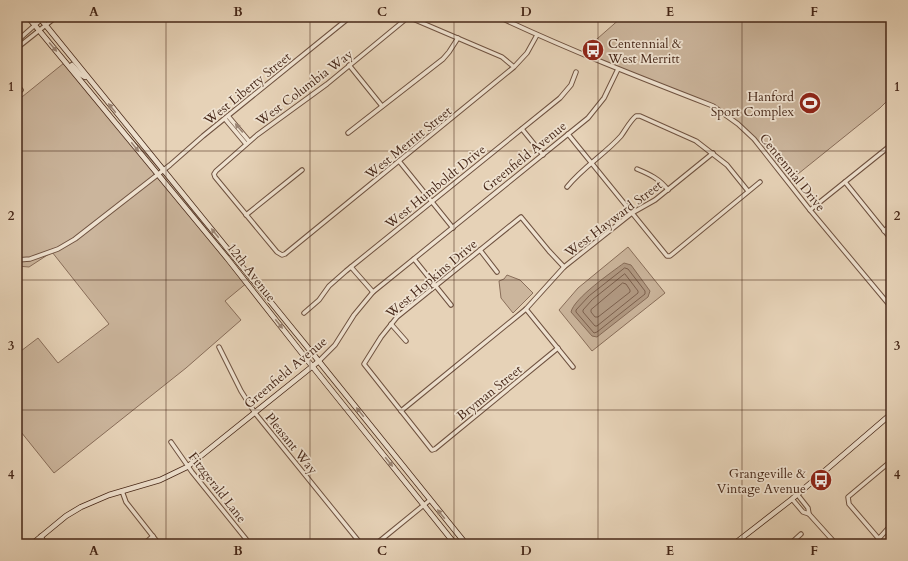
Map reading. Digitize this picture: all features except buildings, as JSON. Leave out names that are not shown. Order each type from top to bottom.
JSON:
[{"type":"main road","name":"12th Avenue","points":[[28,17],[227,258],[455,544]]},
{"type":"main road","name":"12th Avenue","points":[[41,18],[466,544]]},
{"type":"main road","points":[[63,58],[67,59],[80,74],[88,78]]},
{"type":"main road","name":"Greenfield Avenue","points":[[32,544],[66,516],[80,507],[122,491],[160,480],[189,466],[319,361]]},
{"type":"main road","points":[[734,544],[792,499],[891,414]]},
{"type":"street","points":[[17,48],[56,17]]},
{"type":"street","name":"West Liberty Street","points":[[17,260],[30,259],[59,249],[90,228],[158,175],[350,17]]},
{"type":"street","name":"Centennial Drive","points":[[499,17],[537,35],[618,69],[713,106],[727,115],[754,139],[810,210],[891,306]]},
{"type":"street","points":[[17,41],[35,26],[41,18]]},
{"type":"street","name":"West Columbia Way","points":[[246,215],[217,180],[214,174],[246,144],[408,18],[458,38]]},
{"type":"street","name":"West Merritt Street","points":[[246,215],[277,252],[282,255],[287,253],[514,67],[527,53],[537,35]]},
{"type":"street","points":[[348,133],[442,59],[449,52],[458,38],[502,57],[514,67]]},
{"type":"street","points":[[349,65],[382,106]]},
{"type":"street","name":"Greenfield Avenue","points":[[319,361],[335,345],[354,315],[373,292],[588,118],[610,88],[618,69]]},
{"type":"street","name":"West Humboldt Drive","points":[[304,313],[319,300],[329,286],[351,266],[567,92],[576,72]]},
{"type":"street","points":[[17,84],[21,90]]},
{"type":"street","points":[[228,116],[250,141]]},
{"type":"street","points":[[567,187],[581,170],[621,136],[636,116],[640,116],[679,132],[696,141],[727,165],[748,191]]},
{"type":"street","points":[[225,119],[246,144]]},
{"type":"street","points":[[522,129],[543,155]]},
{"type":"street","points":[[568,134],[667,256],[670,256],[760,182]]},
{"type":"street","points":[[810,210],[891,145]]},
{"type":"street","name":"West Hayward Street","points":[[401,411],[526,309],[564,267],[632,213],[655,200],[668,190],[712,153]]},
{"type":"street","points":[[399,161],[453,228]]},
{"type":"street","points":[[246,215],[302,170]]},
{"type":"street","points":[[637,170],[650,174],[665,185],[668,190]]},
{"type":"street","points":[[845,182],[891,239]]},
{"type":"street","name":"West Hopkins Drive","points":[[401,411],[364,364],[397,317],[521,217],[564,267]]},
{"type":"street","points":[[884,231],[891,225]]},
{"type":"street","points":[[480,250],[497,272]]},
{"type":"street","points":[[414,259],[451,305]]},
{"type":"street","points":[[351,266],[373,292]]},
{"type":"street","points":[[526,309],[573,367]]},
{"type":"street","points":[[391,324],[406,341]]},
{"type":"street","name":"Pleasant Way","points":[[219,347],[241,391],[255,413],[361,544]]},
{"type":"street","name":"Bryman Street","points":[[401,411],[432,450],[435,449],[439,444],[558,348]]},
{"type":"street","name":"Fitzgerald Lane","points":[[171,442],[250,544]]},
{"type":"street","points":[[879,539],[849,504],[848,497],[891,461]]},
{"type":"street","points":[[122,491],[126,502],[159,544]]},
{"type":"street","points":[[797,494],[808,508],[809,514]]},
{"type":"street","points":[[792,499],[803,512],[809,514],[836,544]]},
{"type":"street","points":[[376,544],[430,500]]},
{"type":"street","points":[[874,544],[891,525]]},
{"type":"street","points":[[790,544],[801,534]]},
{"type":"street","points":[[41,536],[45,544]]},
{"type":"street","points":[[144,544],[153,536]]},
{"type":"shaded area","name":"Hanford Sport Complex","points":[[622,17],[891,17],[891,97],[880,108],[788,182],[754,139],[713,106],[581,53]]},
{"type":"shaded area","points":[[64,63],[163,173],[248,282],[225,301],[241,320],[186,368],[54,473],[17,427],[17,354],[38,338],[58,363],[109,324],[52,252],[29,267],[17,266],[17,101]]},
{"type":"shaded area","points":[[628,247],[665,293],[592,351],[559,310],[578,288]]},
{"type":"shaded area","points":[[507,275],[520,280],[533,293],[513,313],[501,298],[499,281],[504,279]]},
{"type":"water","points":[[624,263],[631,265],[650,291],[648,297],[597,337],[592,336],[571,312],[574,306],[586,293]]},
{"type":"place","name":"Centennial & West Merritt","points":[[593,50]]},
{"type":"place","name":"Hanford Sport Complex","points":[[810,103]]},
{"type":"place","name":"Grangeville & Vintage Avenue","points":[[821,480]]}]
